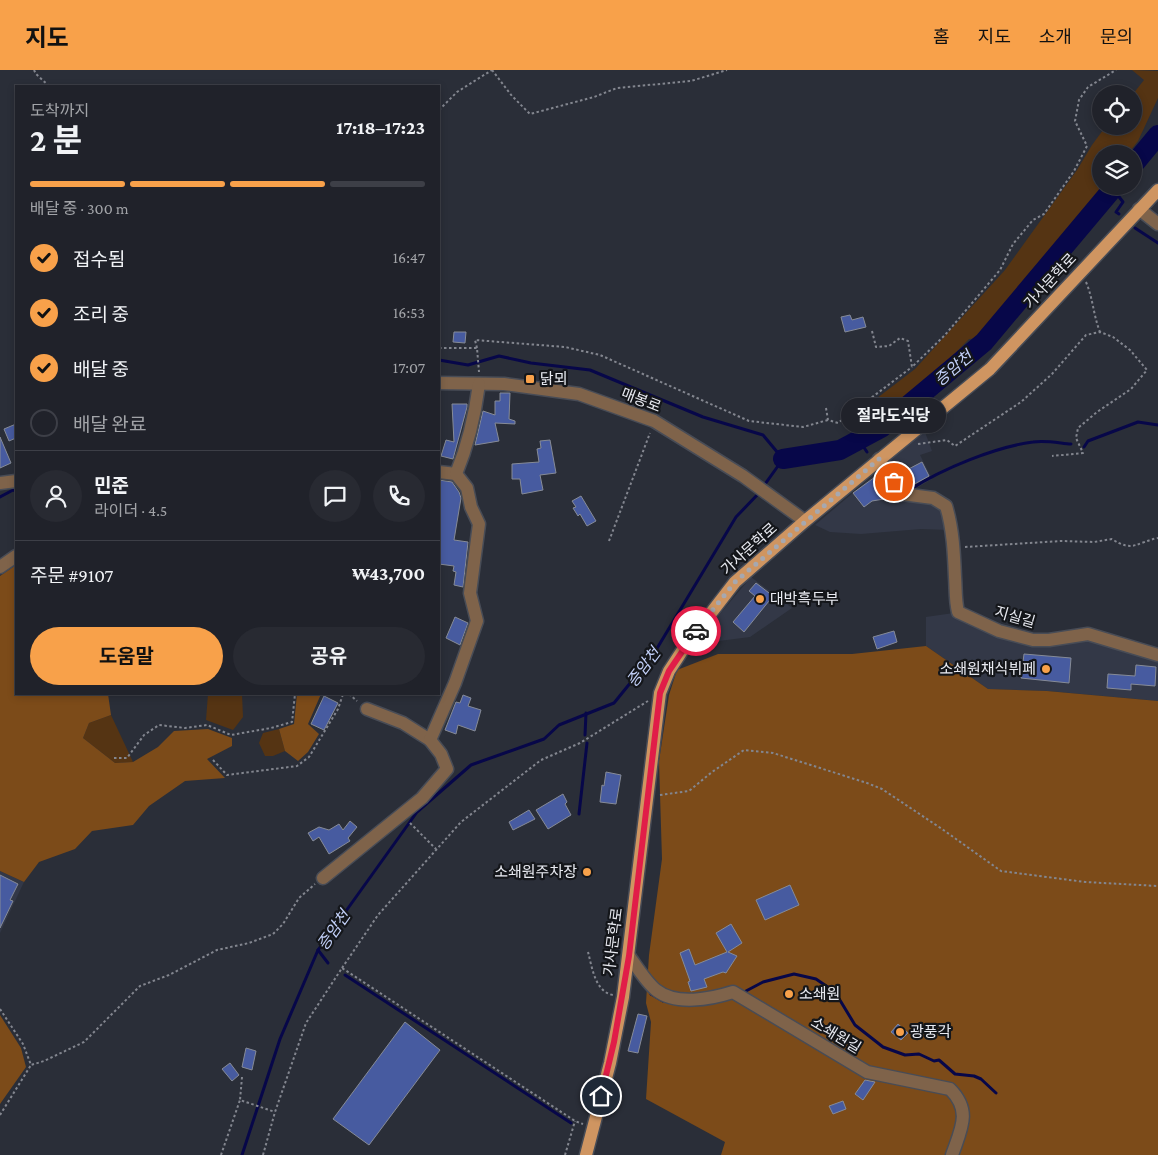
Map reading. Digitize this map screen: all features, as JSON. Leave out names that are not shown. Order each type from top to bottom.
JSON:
[{"type":"main road","name":"가사문학로","points":[[586,1155],[610,1063],[623,997],[660,693],[669,671],[714,607],[735,582],[879,459],[904,441],[990,369],[1158,190]]},
{"type":"street","points":[[1139,209],[1158,224]]},
{"type":"street","points":[[456,474],[474,419],[479,380]]},
{"type":"street","name":"매봉로","points":[[440,383],[479,380],[579,394],[654,421],[743,476],[783,503],[805,521]]},
{"type":"street","name":"지실길","points":[[879,459],[902,494],[933,498],[946,506],[952,525],[956,577],[954,596],[958,612],[999,631],[1033,640],[1049,640],[1088,634],[1158,654]]},
{"type":"street","points":[[430,740],[455,683],[477,621],[470,593],[479,524],[471,507],[467,488],[456,474],[440,472]]},
{"type":"street","points":[[0,483],[15,480]]},
{"type":"street","points":[[0,567],[15,557]]},
{"type":"street","points":[[323,878],[422,798],[447,768],[441,754],[430,740],[403,722],[367,709]]},
{"type":"street","name":"소쇄원길","points":[[629,956],[657,991],[673,998],[716,998],[733,992],[867,1072],[950,1090],[960,1099],[964,1111],[952,1155]]},
{"type":"path","points":[[34,70],[48,85]]},
{"type":"path","points":[[440,109],[457,92],[492,70],[512,96],[530,114],[594,97],[617,88],[691,81],[727,70]]},
{"type":"path","points":[[479,380],[476,340],[565,347],[600,355],[750,421],[803,426],[828,420],[838,423],[912,367],[944,335],[1000,270],[1013,244],[1033,220],[1044,214],[1074,171],[1087,146],[1075,121],[1079,100],[1088,87],[1116,70]]},
{"type":"path","points":[[1081,271],[1089,290],[1094,317],[1100,332]]},
{"type":"path","points":[[872,331],[876,347],[889,346],[900,338],[908,341],[912,367]]},
{"type":"path","points":[[904,441],[918,444],[947,440],[955,446],[1021,402],[1052,374],[1086,335],[1100,332],[1112,336],[1130,350],[1147,370],[1131,389],[1097,412],[1078,428],[1076,438],[1083,453],[1052,456]]},
{"type":"path","points":[[440,348],[477,349]]},
{"type":"path","points":[[826,408],[828,420]]},
{"type":"path","points":[[609,541],[654,421]]},
{"type":"path","points":[[953,547],[1061,541],[1094,542],[1112,539],[1123,546],[1134,546],[1158,538]]},
{"type":"path","points":[[263,1155],[275,1112],[306,1022],[378,915],[461,822],[541,760],[580,743],[660,693]]},
{"type":"path","points":[[114,758],[127,758],[144,735],[160,725],[185,728],[207,726],[231,735],[292,722],[295,695]]},
{"type":"path","points":[[213,760],[227,775],[297,766],[309,757],[338,708],[343,695]]},
{"type":"path","points":[[647,797],[690,791],[712,772],[744,750],[773,753],[882,789],[1001,871],[1085,882],[1158,886]]},
{"type":"path","points":[[406,818],[436,849]]},
{"type":"path","points":[[0,1115],[31,1065],[44,1061],[84,1042],[140,986],[169,975],[217,950],[249,943],[273,934],[283,924],[299,898],[323,878]]},
{"type":"path","points":[[588,952],[599,987],[608,994],[623,997]]},
{"type":"path","points":[[342,968],[575,1121],[593,1127]]},
{"type":"path","points":[[0,1009],[23,1044],[31,1065]]},
{"type":"path","points":[[221,1155],[240,1100],[242,1077]]},
{"type":"path","points":[[240,1100],[275,1112]]},
{"type":"path","points":[[565,1155],[575,1121]]},
{"type":"shaded area","points":[[1132,70],[1158,71],[1158,98],[1142,132],[1142,85],[1140,85],[1144,80]]},
{"type":"shaded area","points":[[1099,135],[1141,135],[1135,145],[1092,145]]},
{"type":"shaded area","points":[[1092,145],[1092,195],[1101,195],[1053,249],[979,338],[969,339],[904,405],[864,419],[868,405],[915,369],[1005,270],[1077,170]]},
{"type":"shaded area","points":[[925,432],[932,451],[920,455],[932,479],[913,490],[902,489],[885,462]]},
{"type":"shaded area","points":[[880,470],[899,496],[945,508],[949,530],[921,529],[861,534],[830,532],[815,525]]},
{"type":"shaded area","points":[[15,566],[15,695],[108,695],[111,715],[89,723],[83,738],[115,763],[133,762],[158,747],[174,731],[208,729],[232,738],[232,746],[207,759],[225,778],[185,781],[149,806],[133,825],[92,831],[75,849],[39,862],[24,882],[0,871],[0,576]]},
{"type":"shaded area","points":[[751,577],[792,608],[750,637],[719,641],[692,655],[687,653]]},
{"type":"shaded area","points":[[954,613],[996,634],[1089,638],[1158,659],[1158,701],[1048,691],[988,689],[926,646],[926,617]]},
{"type":"shaded area","points":[[926,646],[988,689],[1047,691],[1158,701],[1158,1155],[721,1155],[725,1142],[646,1099],[651,1022],[646,1003],[649,955],[662,859],[659,761],[669,695],[677,670],[718,654],[852,654]]},
{"type":"shaded area","points":[[208,695],[242,695],[243,717],[233,730],[206,720]]},
{"type":"shaded area","points":[[297,695],[321,695],[308,724],[319,734],[308,752],[298,761],[285,751],[279,729],[294,724]]},
{"type":"shaded area","points":[[111,715],[133,762],[115,763],[83,738],[89,723]]},
{"type":"shaded area","points":[[279,729],[285,751],[273,756],[265,756],[259,743],[263,733]]},
{"type":"shaded area","points":[[0,871],[24,882],[0,933]]},
{"type":"shaded area","points":[[0,1015],[21,1048],[26,1067],[0,1104]]},
{"type":"building","points":[[850,315],[852,320],[863,317],[866,327],[845,332],[841,317]]},
{"type":"building","points":[[454,332],[466,332],[465,343],[453,342]]},
{"type":"building","points":[[500,393],[510,393],[509,419],[515,421],[515,424],[495,423],[499,441],[475,445],[483,411],[495,415],[495,401],[500,401]]},
{"type":"building","points":[[452,404],[467,404],[453,459],[441,456],[446,440],[454,442]]},
{"type":"building","points":[[15,424],[15,438],[9,441],[4,429]]},
{"type":"building","points":[[0,437],[11,463],[0,468]]},
{"type":"building","points":[[550,440],[556,473],[540,475],[543,490],[522,494],[520,479],[512,479],[512,464],[539,462],[537,449],[541,448],[540,441]]},
{"type":"building","points":[[922,462],[929,476],[909,487],[899,474]]},
{"type":"building","points":[[875,477],[890,498],[872,501],[864,507],[853,493]]},
{"type":"building","points":[[440,480],[452,482],[461,498],[454,540],[468,542],[463,587],[454,585],[456,572],[453,571],[454,566],[440,564]]},
{"type":"building","points":[[581,496],[596,521],[587,526],[580,514],[578,516],[573,508],[576,507],[572,501]]},
{"type":"building","points":[[756,583],[773,596],[744,632],[733,622],[755,596],[749,591]]},
{"type":"building","points":[[455,617],[468,623],[460,645],[446,638]]},
{"type":"building","points":[[894,631],[897,642],[877,649],[873,637]]},
{"type":"building","points":[[1024,654],[1071,658],[1069,683],[1021,678]]},
{"type":"building","points":[[1136,665],[1156,667],[1155,686],[1131,684],[1131,690],[1107,688],[1108,674],[1135,676]]},
{"type":"building","points":[[463,695],[471,698],[468,706],[481,710],[475,731],[458,725],[456,734],[445,730],[456,702],[460,703]]},
{"type":"building","points":[[324,696],[338,703],[324,730],[311,724]]},
{"type":"building","points":[[606,772],[621,775],[616,804],[600,802]]},
{"type":"building","points":[[563,794],[567,802],[565,804],[571,815],[548,829],[536,810]]},
{"type":"building","points":[[529,810],[535,819],[513,830],[509,822]]},
{"type":"building","points":[[350,821],[357,827],[348,838],[350,841],[329,854],[319,837],[313,841],[308,833],[319,827],[329,830],[339,824],[343,830]]},
{"type":"building","points":[[0,875],[18,884],[10,900],[13,901],[0,928]]},
{"type":"building","points":[[790,885],[799,905],[765,920],[756,900]]},
{"type":"building","points":[[731,924],[742,943],[728,952],[737,956],[726,973],[723,972],[704,979],[707,987],[691,991],[688,982],[690,981],[680,953],[689,949],[695,965],[727,952],[716,933]]},
{"type":"building","points":[[638,1014],[647,1016],[638,1053],[628,1051]]},
{"type":"building","points":[[405,1022],[440,1050],[369,1145],[333,1119]]},
{"type":"building","name":"광풍각","points":[[898,1024],[908,1033],[901,1040],[891,1032]]},
{"type":"building","points":[[246,1048],[256,1051],[252,1070],[242,1067]]},
{"type":"building","points":[[230,1063],[239,1075],[232,1081],[222,1069]]},
{"type":"building","points":[[865,1080],[875,1082],[863,1100],[855,1094]]},
{"type":"building","points":[[843,1101],[846,1109],[833,1114],[829,1106]]},
{"type":"waterway","name":"증암천","points":[[1142,154],[1158,135]]},
{"type":"waterway","name":"증암천","points":[[783,459],[840,450],[881,428],[984,342],[1107,195]]},
{"type":"waterway","points":[[1118,195],[1123,202],[1116,212],[1119,214]]},
{"type":"waterway","points":[[1135,228],[1158,243]]},
{"type":"waterway","points":[[440,360],[468,365],[499,356],[531,363],[590,370],[703,417],[763,435],[783,459],[763,487]]},
{"type":"waterway","points":[[1084,447],[1088,441],[1138,422],[1158,425]]},
{"type":"waterway","points":[[859,440],[867,452]]},
{"type":"waterway","points":[[911,489],[953,467],[1002,449],[1038,441],[1071,444]]},
{"type":"waterway","points":[[0,497],[15,491]]},
{"type":"waterway","name":"증암천","points":[[242,1155],[280,1039],[318,950],[417,812],[471,765],[544,739],[559,725],[614,703],[653,655],[736,517],[760,492]]},
{"type":"waterway","points":[[585,735],[586,713]]},
{"type":"waterway","points":[[579,814],[587,743]]},
{"type":"waterway","points":[[318,950],[328,963]]},
{"type":"waterway","points":[[746,991],[763,982],[794,974],[816,979],[835,992],[855,1025],[883,1047],[905,1055],[919,1054],[934,1061],[939,1060],[955,1074],[974,1076],[981,1079],[996,1093]]},
{"type":"waterway","points":[[345,975],[571,1123]]},
{"type":"waterway","points":[[651,994],[663,1001]]},
{"type":"way so far","points":[[696,631],[735,582],[879,459],[894,482]]},
{"type":"place","name":"닭뫼","points":[[530,379]]},
{"type":"place","name":"절라도식당","points":[[894,482]]},
{"type":"place","name":"대박흑두부","points":[[760,599]]},
{"type":"place","name":"소쇄원채식뷔페","points":[[1046,669]]},
{"type":"place","name":"소쇄원주차장","points":[[587,872]]},
{"type":"place","name":"소쇄원","points":[[789,994]]},
{"type":"place","name":"광풍각","points":[[900,1032]]},
{"type":"route","points":[[601,1096],[610,1063],[623,997],[660,693],[669,671],[696,631]]}]
